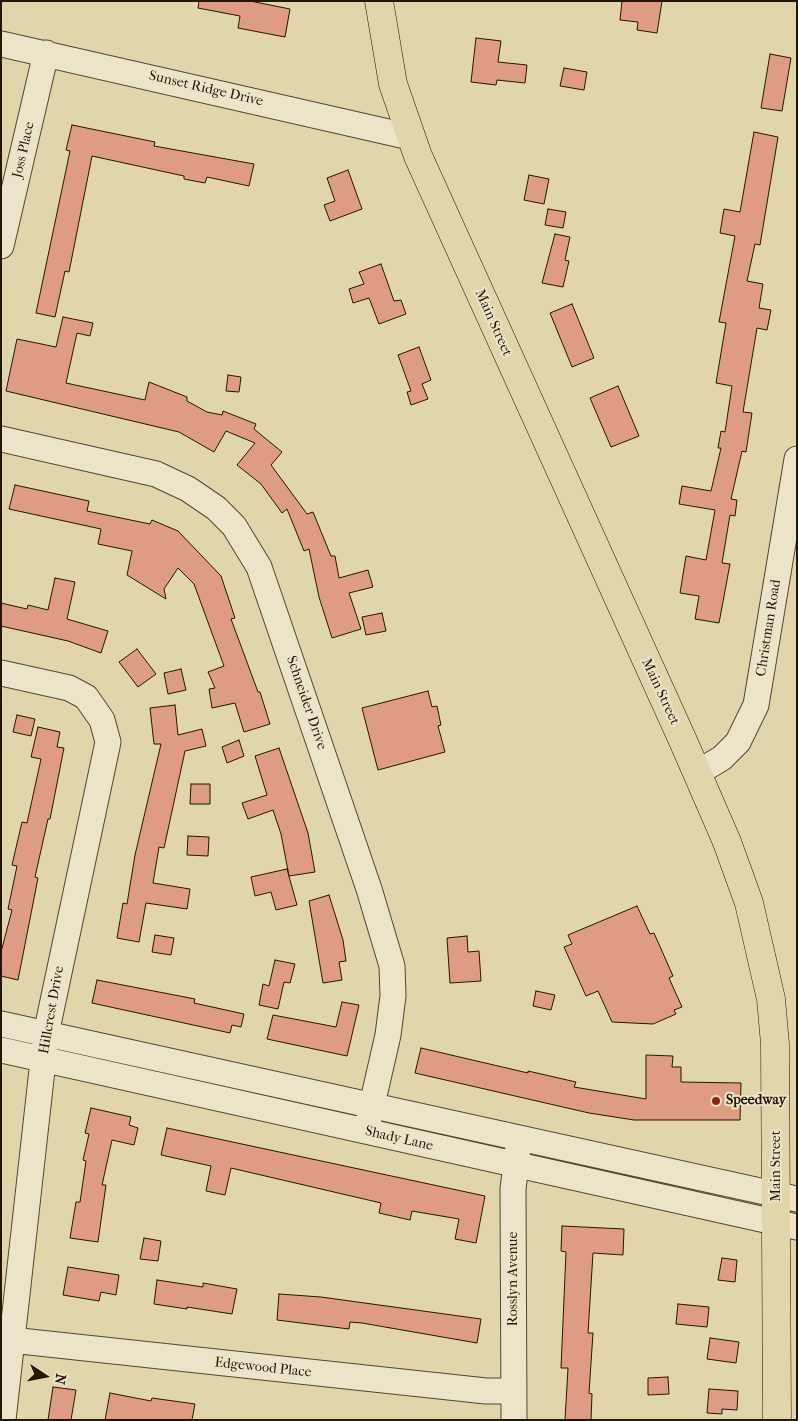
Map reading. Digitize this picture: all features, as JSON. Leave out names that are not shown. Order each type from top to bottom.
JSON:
[{"type":"main road","name":"Main Street","points":[[379,1],[393,84],[410,137],[697,773],[727,842],[749,903],[770,999],[776,1091],[787,1196],[777,1420]]},
{"type":"street","name":"Sunset Ridge Drive","points":[[1,44],[410,137]]},
{"type":"street","name":"Joss Place","points":[[1,246],[46,53]]},
{"type":"street","name":"Schneider Drive","points":[[1,439],[156,474],[188,488],[216,508],[234,526],[249,548],[270,596],[369,889],[392,966],[393,996],[388,1035],[366,1131]]},
{"type":"street","name":"Christman Road","points":[[697,773],[730,751],[738,742],[752,717],[789,554],[797,459]]},
{"type":"street","name":"Hillcrest Drive","points":[[1,673],[69,688],[86,697],[102,720],[108,742],[46,1034],[3,1420]]},
{"type":"street","name":"Shady Lane","points":[[1,1024],[787,1196]]},
{"type":"street","name":"Shady Lane","points":[[1,1050],[787,1225]]},
{"type":"street","name":"Rosslyn Avenue","points":[[514,1420],[514,1164],[519,1138]]},
{"type":"street","points":[[688,1202],[694,1176]]},
{"type":"street","name":"Edgewood Place","points":[[11,1340],[476,1390],[514,1391]]},
{"type":"building","points":[[199,1],[250,1],[290,9],[285,37],[238,28],[240,16],[198,8]]},
{"type":"building","points":[[622,1],[662,1],[657,33],[637,30],[638,22],[620,20]]},
{"type":"building","points":[[476,38],[501,41],[498,62],[527,65],[525,83],[497,80],[496,85],[471,82]]},
{"type":"building","points":[[770,54],[791,58],[782,111],[761,108]]},
{"type":"building","points":[[564,68],[587,72],[584,90],[560,86]]},
{"type":"building","points":[[72,125],[155,142],[154,146],[254,164],[249,186],[207,177],[205,183],[184,179],[184,176],[92,156],[69,272],[65,271],[55,317],[36,313],[70,151],[66,150]]},
{"type":"building","points":[[754,132],[778,137],[760,245],[755,244],[747,281],[763,284],[759,308],[771,310],[767,330],[757,328],[743,412],[752,413],[746,452],[742,451],[731,499],[737,500],[735,516],[730,515],[722,563],[730,564],[719,623],[695,619],[699,596],[680,593],[686,556],[706,560],[715,510],[679,504],[682,486],[711,491],[721,448],[718,448],[721,431],[725,432],[732,386],[716,383],[726,323],[719,322],[735,236],[720,233],[724,209],[740,212]]},
{"type":"building","points":[[348,170],[362,209],[330,221],[324,205],[335,201],[327,178]]},
{"type":"building","points":[[529,175],[549,179],[544,204],[524,200]]},
{"type":"building","points":[[548,209],[566,212],[563,228],[545,225]]},
{"type":"building","points":[[555,234],[570,237],[565,260],[569,261],[563,287],[542,283]]},
{"type":"building","points":[[381,264],[394,301],[401,300],[406,314],[379,324],[369,298],[353,303],[349,289],[364,284],[359,272]]},
{"type":"building","points":[[572,304],[594,358],[572,367],[550,313]]},
{"type":"building","points":[[63,317],[93,323],[90,336],[77,333],[66,383],[145,400],[149,382],[187,397],[187,401],[207,412],[222,415],[223,411],[256,424],[254,429],[282,452],[271,465],[307,514],[313,512],[331,556],[335,556],[339,578],[368,570],[373,587],[349,593],[361,629],[332,638],[319,597],[309,549],[304,551],[287,509],[282,513],[261,484],[237,465],[255,443],[226,431],[214,452],[179,432],[6,391],[17,339],[56,347]]},
{"type":"building","points":[[419,347],[431,380],[422,384],[428,399],[411,405],[407,392],[411,391],[398,355]]},
{"type":"building","points":[[228,375],[241,377],[239,392],[226,391]]},
{"type":"building","points":[[618,386],[639,436],[611,447],[590,398]]},
{"type":"building","points":[[15,485],[89,501],[87,511],[150,524],[152,520],[178,531],[221,576],[235,618],[231,619],[258,692],[260,692],[270,724],[244,732],[235,703],[212,708],[209,689],[215,688],[208,672],[224,666],[194,584],[178,568],[164,589],[166,599],[127,575],[132,551],[98,544],[101,529],[9,509]]},
{"type":"building","points":[[55,578],[75,582],[67,619],[108,631],[101,653],[68,641],[1,626],[1,603],[27,609],[28,605],[48,610]]},
{"type":"building","points":[[382,613],[386,631],[366,635],[362,617]]},
{"type":"building","points":[[137,649],[156,674],[138,687],[119,662]]},
{"type":"building","points":[[181,669],[186,690],[168,694],[164,673]]},
{"type":"building","points":[[428,691],[432,707],[437,706],[441,725],[438,726],[445,752],[378,770],[362,708]]},
{"type":"building","points":[[175,705],[178,735],[202,729],[206,746],[185,751],[164,848],[159,847],[153,883],[190,889],[187,909],[146,903],[139,942],[117,938],[123,903],[127,904],[135,855],[161,744],[154,744],[150,708]]},
{"type":"building","points":[[17,715],[35,719],[31,736],[13,732]]},
{"type":"building","points":[[38,727],[60,732],[57,747],[64,748],[50,819],[48,819],[35,877],[38,878],[18,980],[1,976],[1,952],[12,910],[8,909],[17,866],[12,865],[22,822],[27,823],[41,759],[31,757]]},
{"type":"building","points":[[239,740],[244,756],[227,763],[222,747]]},
{"type":"building","points":[[279,748],[308,833],[315,872],[289,876],[281,834],[273,810],[248,819],[242,803],[267,795],[255,756]]},
{"type":"building","points":[[191,784],[210,784],[210,804],[190,804]]},
{"type":"building","points":[[188,836],[209,837],[208,856],[187,855]]},
{"type":"building","points":[[287,869],[297,905],[276,910],[271,892],[255,896],[251,877]]},
{"type":"building","points":[[329,895],[343,940],[346,961],[339,962],[342,980],[323,983],[309,901]]},
{"type":"building","points":[[637,906],[650,934],[654,933],[673,976],[669,978],[682,1007],[674,1010],[676,1014],[653,1024],[612,1022],[598,991],[586,996],[564,947],[572,944],[568,935]]},
{"type":"building","points":[[155,935],[174,938],[171,955],[152,952]]},
{"type":"building","points":[[467,936],[468,952],[479,951],[481,981],[450,983],[447,938]]},
{"type":"building","points":[[275,960],[295,964],[290,983],[284,982],[278,1009],[259,1005],[263,984],[269,986]]},
{"type":"building","points":[[97,980],[195,999],[194,1003],[244,1014],[241,1027],[232,1025],[230,1033],[92,1003]]},
{"type":"building","points":[[536,991],[555,995],[551,1010],[533,1006]]},
{"type":"building","points":[[342,1002],[359,1005],[347,1056],[267,1039],[273,1015],[336,1027]]},
{"type":"building","points":[[421,1048],[576,1082],[574,1087],[646,1099],[646,1055],[673,1056],[672,1067],[681,1067],[681,1082],[741,1083],[740,1120],[634,1120],[589,1113],[415,1073]]},
{"type":"building","points":[[91,1108],[131,1117],[129,1125],[138,1128],[134,1145],[112,1140],[102,1185],[106,1185],[98,1242],[70,1238],[76,1202],[80,1202],[86,1161],[83,1160],[89,1134],[85,1133]]},
{"type":"building","points":[[167,1128],[485,1196],[476,1243],[455,1239],[459,1219],[412,1211],[410,1220],[379,1213],[381,1203],[231,1168],[225,1195],[206,1191],[211,1166],[161,1155]]},
{"type":"building","points":[[562,1226],[624,1229],[623,1255],[593,1253],[588,1333],[593,1333],[589,1393],[592,1394],[591,1420],[565,1420],[568,1368],[561,1368],[566,1252],[561,1251]]},
{"type":"building","points":[[144,1238],[161,1241],[158,1261],[140,1259]]},
{"type":"building","points":[[722,1258],[737,1260],[735,1282],[718,1280]]},
{"type":"building","points":[[68,1267],[119,1275],[116,1295],[101,1292],[99,1301],[63,1295]]},
{"type":"building","points":[[157,1280],[203,1287],[203,1283],[237,1289],[232,1314],[154,1304]]},
{"type":"building","points":[[279,1294],[321,1297],[481,1319],[477,1343],[362,1323],[350,1322],[349,1329],[277,1320]]},
{"type":"building","points":[[678,1304],[709,1307],[707,1327],[676,1324]]},
{"type":"building","points":[[710,1338],[739,1342],[736,1363],[707,1359]]},
{"type":"building","points":[[668,1377],[669,1394],[648,1395],[648,1378]]},
{"type":"building","points":[[53,1387],[76,1390],[71,1420],[48,1420]]},
{"type":"building","points":[[709,1389],[738,1391],[737,1410],[722,1409],[722,1414],[707,1413]]},
{"type":"building","points":[[110,1393],[151,1401],[152,1398],[195,1404],[192,1420],[105,1420]]},
{"type":"place","name":"Speedway","points":[[716,1101]]}]
